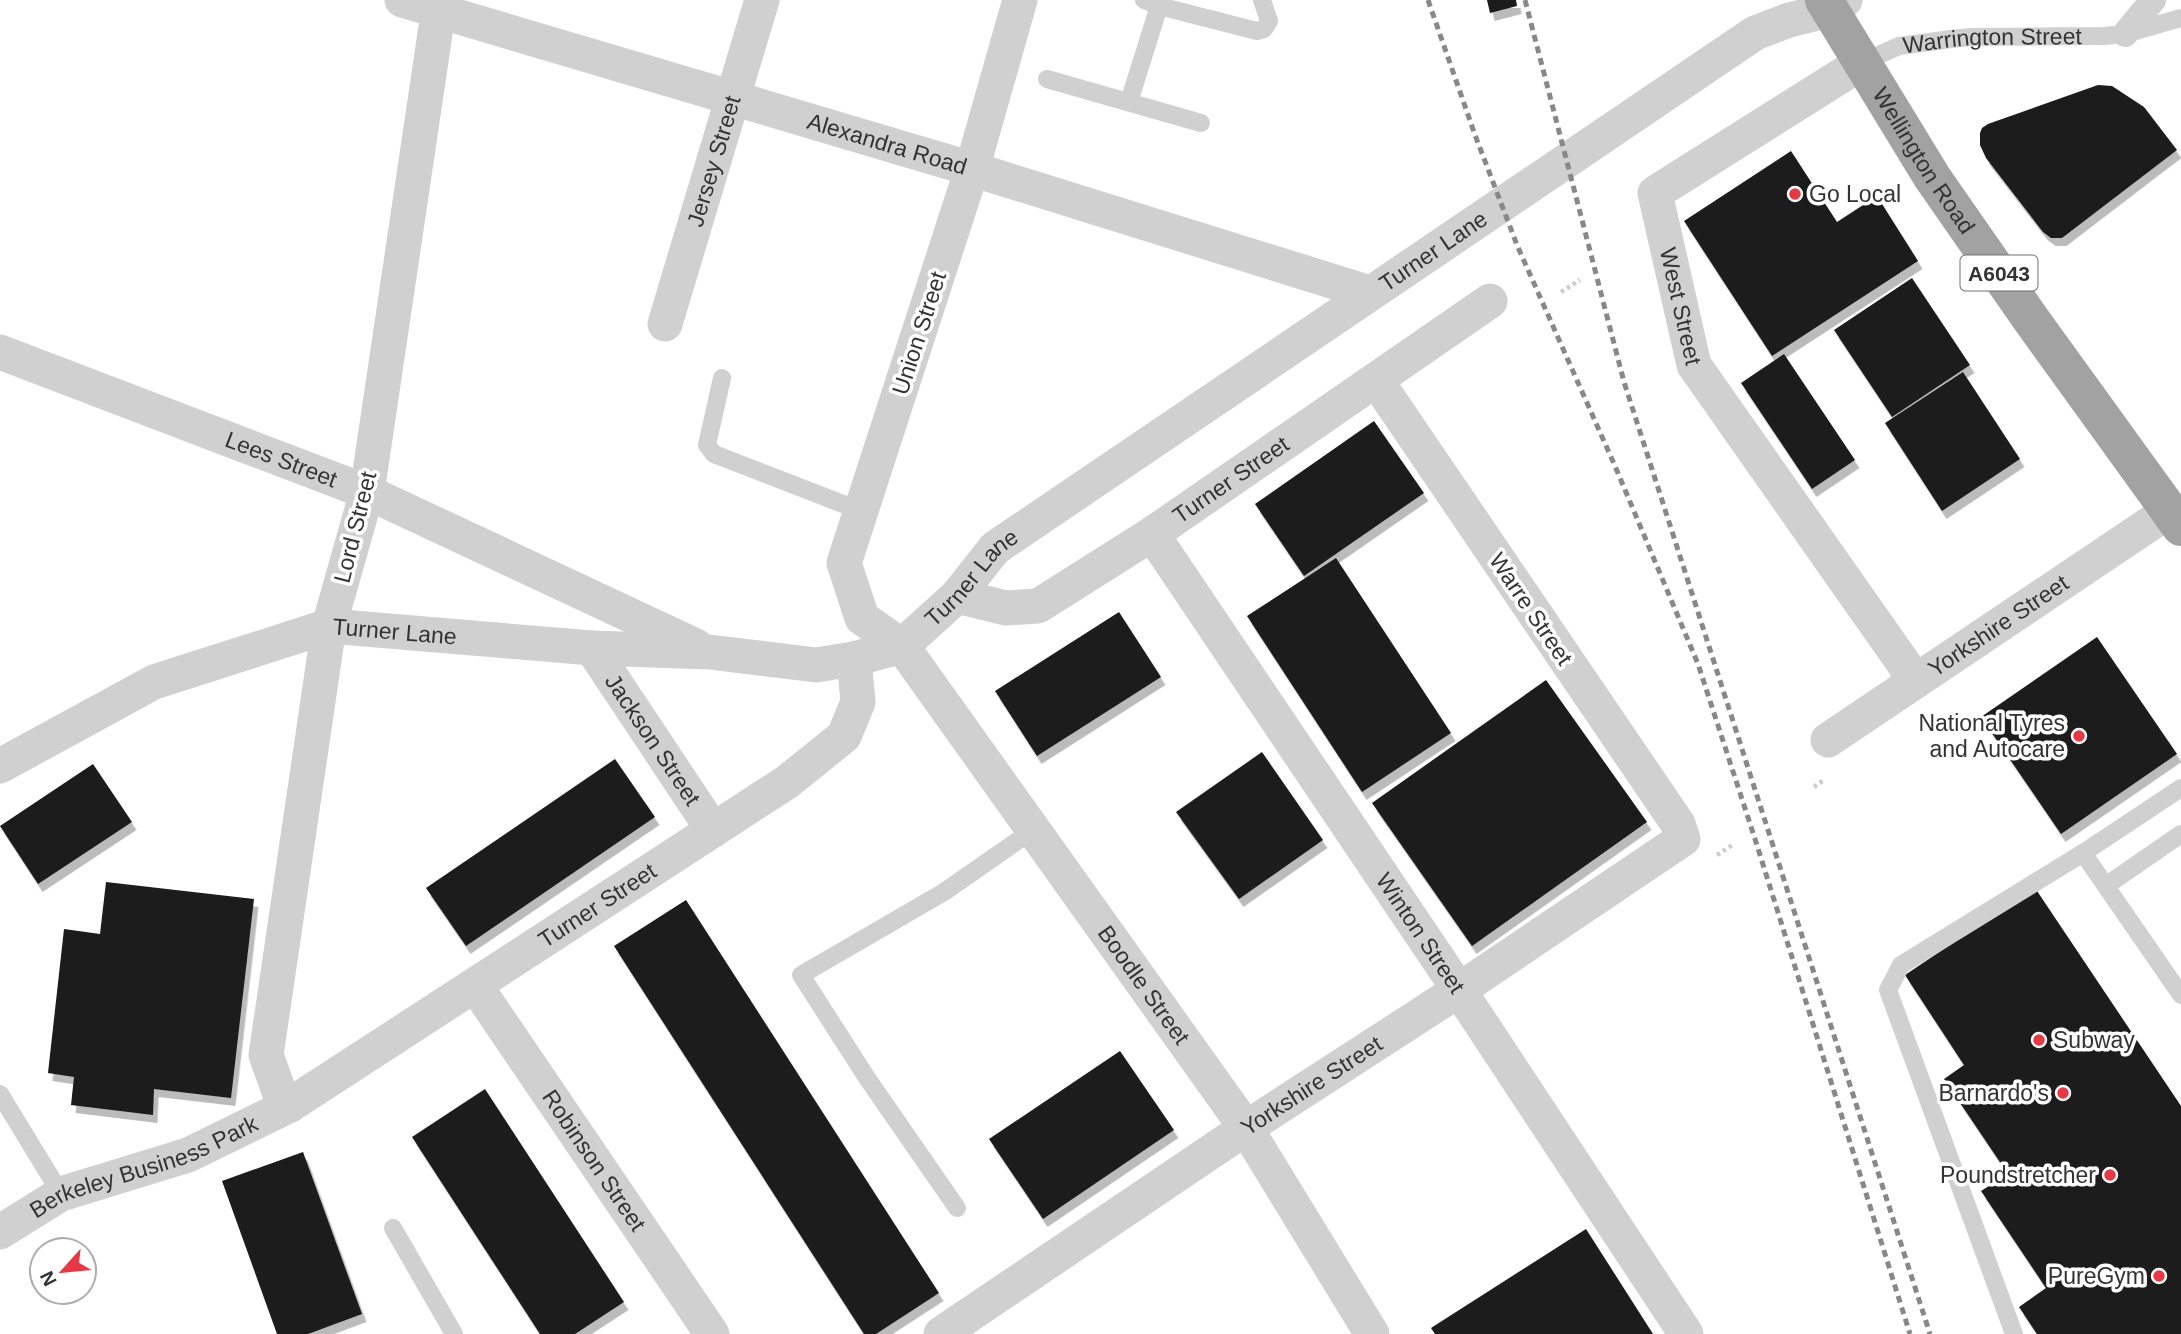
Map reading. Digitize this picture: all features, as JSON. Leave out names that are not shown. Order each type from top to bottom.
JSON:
[{"type":"highway","name":"Wellington Road","points":[[1833,3],[1863,62],[1932,177],[2175,519]]},
{"type":"street","name":"Alexandra Road","points":[[402,0],[439,5],[732,99],[972,169],[1370,293]]},
{"type":"street","name":"Jersey Street","points":[[665,324],[762,0]]},
{"type":"street","name":"Union Street","points":[[902,646],[862,618],[844,563],[972,169],[1020,0]]},
{"type":"street","points":[[2125,34],[2153,0]]},
{"type":"street","name":"Turner Lane","points":[[0,766],[154,682],[328,626],[592,648],[709,652],[816,665],[854,659],[902,646],[957,596],[995,548],[1755,33],[1833,3]]},
{"type":"street","name":"Lord Street","points":[[285,1099],[266,1055],[328,626],[367,492],[439,5]]},
{"type":"street","name":"West Street","points":[[1863,62],[1655,193],[1694,365],[1916,681]]},
{"type":"street","name":"Turner Street","points":[[957,596],[1006,608],[1038,606],[1152,534],[1490,301]]},
{"type":"street","name":"Lees Street","points":[[0,352],[367,492],[709,652]]},
{"type":"street","name":"Warre Street","points":[[1376,380],[1678,824],[1683,839]]},
{"type":"street","name":"Yorkshire Street","points":[[1828,740],[1916,681],[2175,519]]},
{"type":"street","name":"Winton Street","points":[[1152,534],[1459,990],[1686,1334]]},
{"type":"street","name":"Boodle Street","points":[[902,646],[1246,1128],[1372,1334]]},
{"type":"street","name":"Jackson Street","points":[[592,648],[713,830]]},
{"type":"street","name":"Turner Street","points":[[285,1099],[475,985],[787,782],[844,736],[858,702],[854,659]]},
{"type":"street","name":"Yorkshire Street","points":[[941,1334],[1246,1128],[1459,990],[1683,839]]},
{"type":"street","name":"Robinson Street","points":[[475,985],[712,1334]]},
{"type":"street","name":"Berkeley Business Park","points":[[0,1232],[61,1194],[188,1155],[285,1099]]},
{"type":"lane","points":[[1129,102],[1152,3],[1257,31],[1264,29],[1269,21],[1262,0]]},
{"type":"lane","name":"Warrington Street","points":[[1863,62],[1899,47],[1951,39],[2104,36],[2125,34],[2181,18]]},
{"type":"lane","points":[[1047,79],[1201,123]]},
{"type":"lane","points":[[722,378],[707,445],[713,454],[861,511]]},
{"type":"lane","points":[[2014,1334],[1888,990],[1901,965],[2083,853],[2181,788]]},
{"type":"lane","points":[[957,1208],[867,1078],[801,975],[944,892],[1033,830]]},
{"type":"lane","points":[[2107,885],[2181,834]]},
{"type":"lane","points":[[2083,853],[2181,995]]},
{"type":"lane","points":[[0,1094],[61,1194]]},
{"type":"lane","points":[[393,1228],[454,1334]]},
{"type":"path","points":[[1561,292],[1580,280]]},
{"type":"building","points":[[1487,0],[1516,0],[1517,6],[1490,13]]},
{"type":"building","points":[[2098,85],[2112,86],[2144,107],[2177,150],[2062,238],[2051,238],[2043,232],[1986,158],[1980,145],[1980,133],[1988,124]]},
{"type":"building","points":[[1791,151],[1837,222],[1877,196],[1918,261],[1772,356],[1684,221]]},
{"type":"building","points":[[1912,278],[1970,365],[1892,417],[1834,330]]},
{"type":"building","points":[[1784,354],[1855,460],[1812,489],[1741,383]]},
{"type":"building","points":[[1963,372],[2020,459],[1942,511],[1885,423]]},
{"type":"building","points":[[1374,421],[1424,493],[1304,576],[1255,504]]},
{"type":"building","points":[[1336,558],[1451,733],[1362,792],[1247,616]]},
{"type":"building","points":[[1119,612],[1161,677],[1037,756],[995,691]]},
{"type":"building","name":"National Tyres and Autocare","points":[[2097,637],[2177,754],[2061,834],[1981,717]]},
{"type":"building","points":[[1546,680],[1647,822],[1472,946],[1372,803]]},
{"type":"building","points":[[1262,752],[1323,840],[1239,899],[1176,812]]},
{"type":"building","points":[[615,759],[655,817],[466,946],[426,888]]},
{"type":"building","points":[[93,764],[132,822],[38,884],[0,826]]},
{"type":"building","points":[[106,882],[254,899],[231,1098],[154,1089],[153,1115],[71,1105],[74,1077],[48,1073],[64,929],[100,934]]},
{"type":"building","points":[[2035,888],[2181,1106],[2181,1334],[2037,1334],[2019,1307],[2046,1288],[1981,1191],[2008,1174],[1944,1079],[1964,1065],[1905,975]]},
{"type":"building","points":[[686,900],[939,1293],[876,1334],[864,1334],[614,946]]},
{"type":"building","points":[[1120,1051],[1174,1130],[1043,1219],[989,1139]]},
{"type":"building","points":[[485,1089],[624,1302],[575,1334],[540,1334],[412,1137]]},
{"type":"building","points":[[303,1152],[362,1314],[308,1334],[277,1334],[222,1181]]},
{"type":"building","points":[[1586,1229],[1653,1334],[1435,1334],[1431,1328]]},
{"type":"railway","points":[[1428,0],[1517,245],[1615,466],[1698,664],[1910,1334]]},
{"type":"railway","points":[[1525,0],[1624,382],[1930,1334]]},
{"type":"place","name":"Go Local","points":[[1795,194]]},
{"type":"place","name":"National Tyres and Autocare","points":[[2079,736]]},
{"type":"place","name":"Subway","points":[[2039,1040]]},
{"type":"place","name":"Barnardo's","points":[[2063,1093]]},
{"type":"place","name":"Poundstretcher","points":[[2110,1175]]},
{"type":"place","name":"PureGym","points":[[2159,1276]]}]
